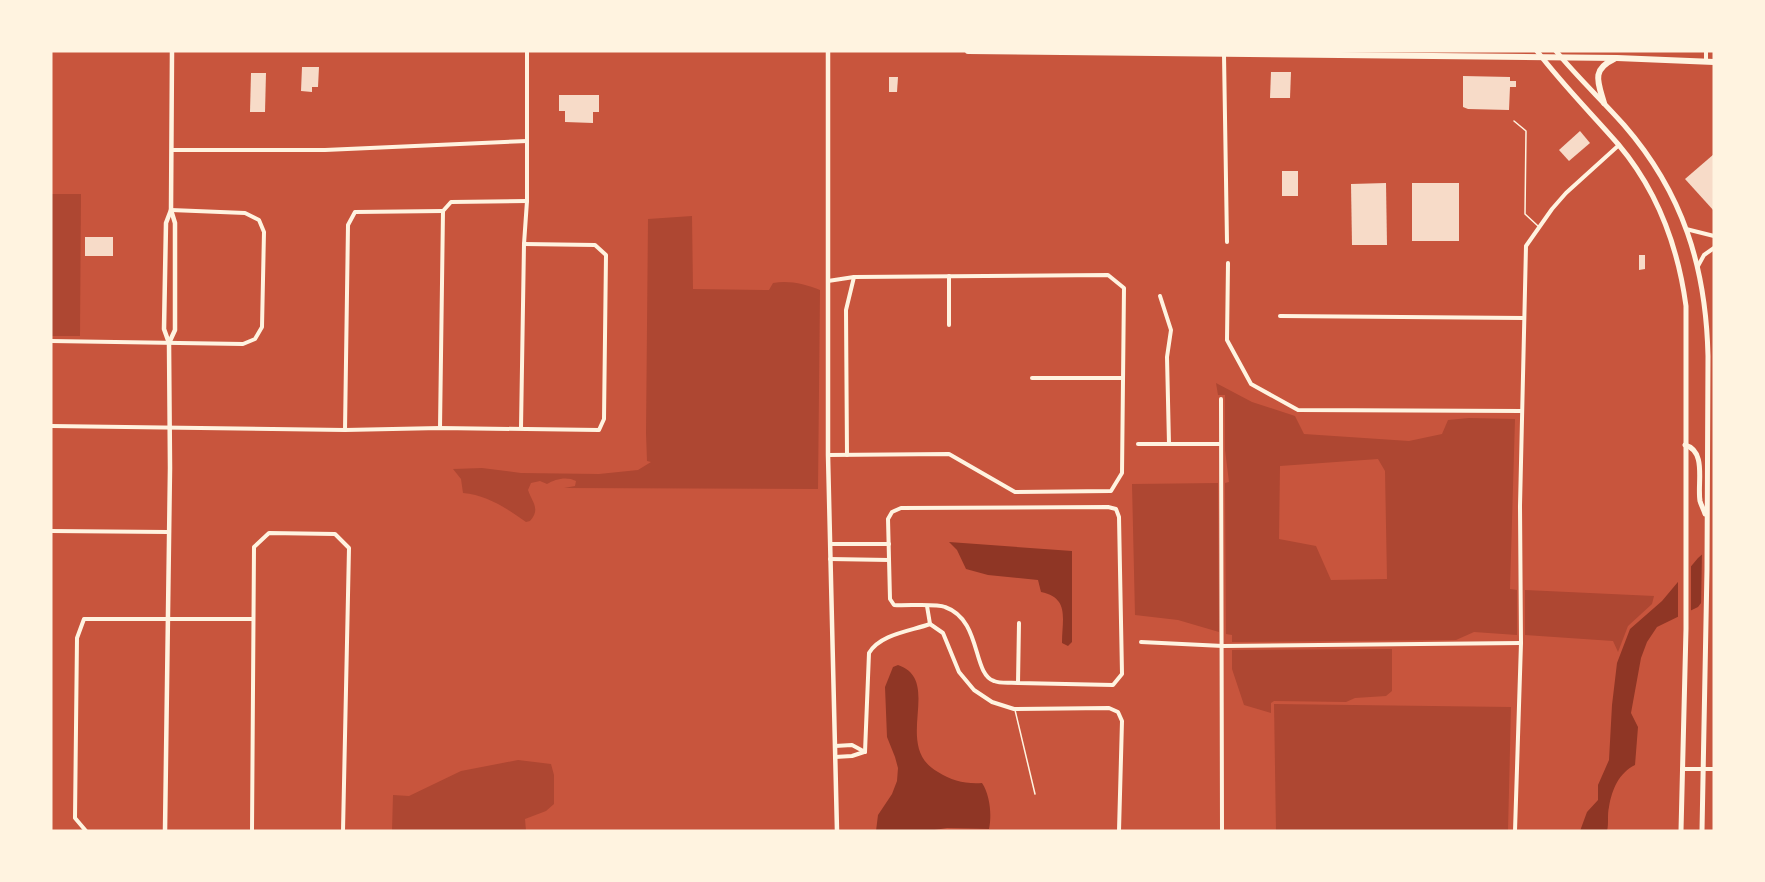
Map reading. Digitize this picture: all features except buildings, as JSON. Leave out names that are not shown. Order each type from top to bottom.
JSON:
[{"type":"main road","points":[[968,51],[1617,58],[1714,62]]},
{"type":"main road","points":[[1537,51],[1619,145],[1647,187],[1665,225],[1678,263],[1686,306],[1686,629],[1681,831]]},
{"type":"main road","points":[[1556,51],[1640,146],[1660,176],[1686,229],[1698,266],[1707,322],[1707,531],[1702,831]]},
{"type":"main road","points":[[1604,103],[1598,83],[1598,72],[1605,63],[1617,58]]},
{"type":"main road","points":[[1685,445],[1692,447],[1697,454],[1700,502],[1707,519]]},
{"type":"street","points":[[170,343],[164,329],[166,223],[171,210],[172,51]]},
{"type":"street","points":[[521,428],[524,244],[527,201],[527,51]]},
{"type":"street","points":[[828,51],[828,455],[837,831]]},
{"type":"street","points":[[1706,51],[1706,62]]},
{"type":"street","points":[[1224,55],[1227,242]]},
{"type":"street","points":[[172,150],[325,150],[527,141]]},
{"type":"street","points":[[1515,831],[1521,643],[1520,506],[1526,246],[1538,227],[1566,193],[1619,145]]},
{"type":"street","points":[[440,428],[443,211],[451,202],[527,201]]},
{"type":"street","points":[[165,831],[170,343],[175,330],[176,223],[171,210]]},
{"type":"street","points":[[51,341],[243,344],[255,339],[262,327],[264,232],[259,220],[245,213],[171,210]]},
{"type":"street","points":[[345,430],[348,225],[355,212],[443,211]]},
{"type":"street","points":[[1686,229],[1714,236]]},
{"type":"street","points":[[51,426],[345,430],[521,428],[599,430],[604,419],[606,255],[595,245],[524,244]]},
{"type":"street","points":[[1698,266],[1704,255],[1714,248]]},
{"type":"street","points":[[1228,263],[1227,340],[1251,384],[1298,410],[1522,411]]},
{"type":"street","points":[[828,281],[854,277],[1108,275],[1124,288],[1122,473],[1111,491],[1015,492],[949,454],[828,455]]},
{"type":"street","points":[[949,276],[949,325]]},
{"type":"street","points":[[847,455],[846,309],[854,277]]},
{"type":"street","points":[[1160,296],[1171,330],[1167,357],[1169,444]]},
{"type":"street","points":[[1280,316],[1524,318]]},
{"type":"street","points":[[1032,378],[1123,378]]},
{"type":"street","points":[[1221,399],[1222,831]]},
{"type":"street","points":[[1138,444],[1221,444]]},
{"type":"street","points":[[1108,507],[1116,509],[1119,517],[1122,674],[1113,685],[993,681],[987,676],[966,621],[959,613],[943,606],[894,605],[890,599],[889,560],[888,519],[892,512],[901,508],[1108,507]]},
{"type":"street","points":[[51,531],[168,532]]},
{"type":"street","points":[[252,831],[254,547],[269,533],[335,534],[349,548],[343,831]]},
{"type":"street","points":[[830,544],[889,544]]},
{"type":"street","points":[[830,559],[889,560]]},
{"type":"street","points":[[927,606],[930,624],[943,633],[959,672],[974,690],[992,702],[1014,710],[1109,708],[1118,712],[1122,722],[1119,831]]},
{"type":"street","points":[[86,831],[75,819],[77,638],[84,619],[252,619]]},
{"type":"street","points":[[1018,682],[1019,623]]},
{"type":"street","points":[[865,752],[869,653],[874,645],[883,640],[930,624]]},
{"type":"street","points":[[1140,642],[1223,646],[1521,643]]},
{"type":"street","points":[[835,746],[852,745],[865,752]]},
{"type":"street","points":[[835,757],[852,756],[865,752]]},
{"type":"street","points":[[1682,769],[1714,769]]},
{"type":"lane","points":[[1514,121],[1526,131],[1526,214],[1538,227]]},
{"type":"lane","points":[[1014,710],[1035,794]]},
{"type":"shaded area","points":[[51,194],[81,194],[80,336],[51,336]]},
{"type":"shaded area","points":[[692,216],[693,289],[769,290],[773,283],[791,282],[820,290],[818,489],[564,488],[575,486],[576,481],[561,479],[547,484],[540,481],[531,483],[528,490],[535,513],[530,521],[526,522],[488,499],[463,493],[461,479],[453,469],[482,468],[521,473],[599,474],[638,470],[651,462],[647,461],[646,433],[648,219]]},
{"type":"shaded area","points":[[1216,383],[1252,402],[1295,416],[1304,434],[1409,441],[1442,434],[1448,420],[1515,419],[1510,589],[1517,590],[1517,635],[1474,632],[1456,640],[1232,642],[1232,635],[1226,634],[1225,483],[1229,482],[1225,450],[1225,395],[1218,395]],"holes":[[[1378,459],[1385,471],[1387,579],[1331,580],[1316,546],[1279,539],[1280,466]]]},
{"type":"shaded area","points":[[1218,483],[1219,632],[1178,620],[1135,615],[1132,484]]},
{"type":"shaded area","points":[[949,542],[1072,551],[1072,642],[1068,646],[1062,643],[1063,618],[1060,604],[1057,599],[1041,592],[1038,580],[988,575],[966,569],[957,550]]},
{"type":"shaded area","points":[[1714,544],[1714,586],[1698,607],[1657,627],[1647,642],[1641,658],[1631,713],[1638,727],[1635,765],[1625,772],[1614,788],[1608,810],[1607,831],[1580,831],[1587,812],[1598,800],[1598,785],[1609,760],[1617,663],[1630,629],[1662,601],[1698,558]]},
{"type":"shaded area","points":[[1525,590],[1654,596],[1652,604],[1628,626],[1618,652],[1613,641],[1525,635]]},
{"type":"shaded area","points":[[1392,649],[1392,691],[1386,696],[1355,698],[1346,702],[1274,701],[1271,703],[1271,713],[1244,705],[1232,669],[1232,650]]},
{"type":"shaded area","points":[[898,665],[911,673],[917,685],[918,747],[925,761],[948,778],[982,783],[990,805],[989,829],[876,831],[878,815],[892,794],[897,781],[898,768],[887,737],[885,687],[893,667]]},
{"type":"shaded area","points":[[1274,704],[1511,707],[1508,831],[1276,831]]},
{"type":"shaded area","points":[[518,760],[551,764],[554,775],[554,804],[546,811],[525,819],[526,831],[392,831],[393,795],[409,796],[461,771]]},
{"type":"pier","points":[[1714,541],[1714,591],[1701,608],[1702,551]]},
{"type":"pier","points":[[1691,561],[1691,615],[1678,620],[1678,576]]}]
